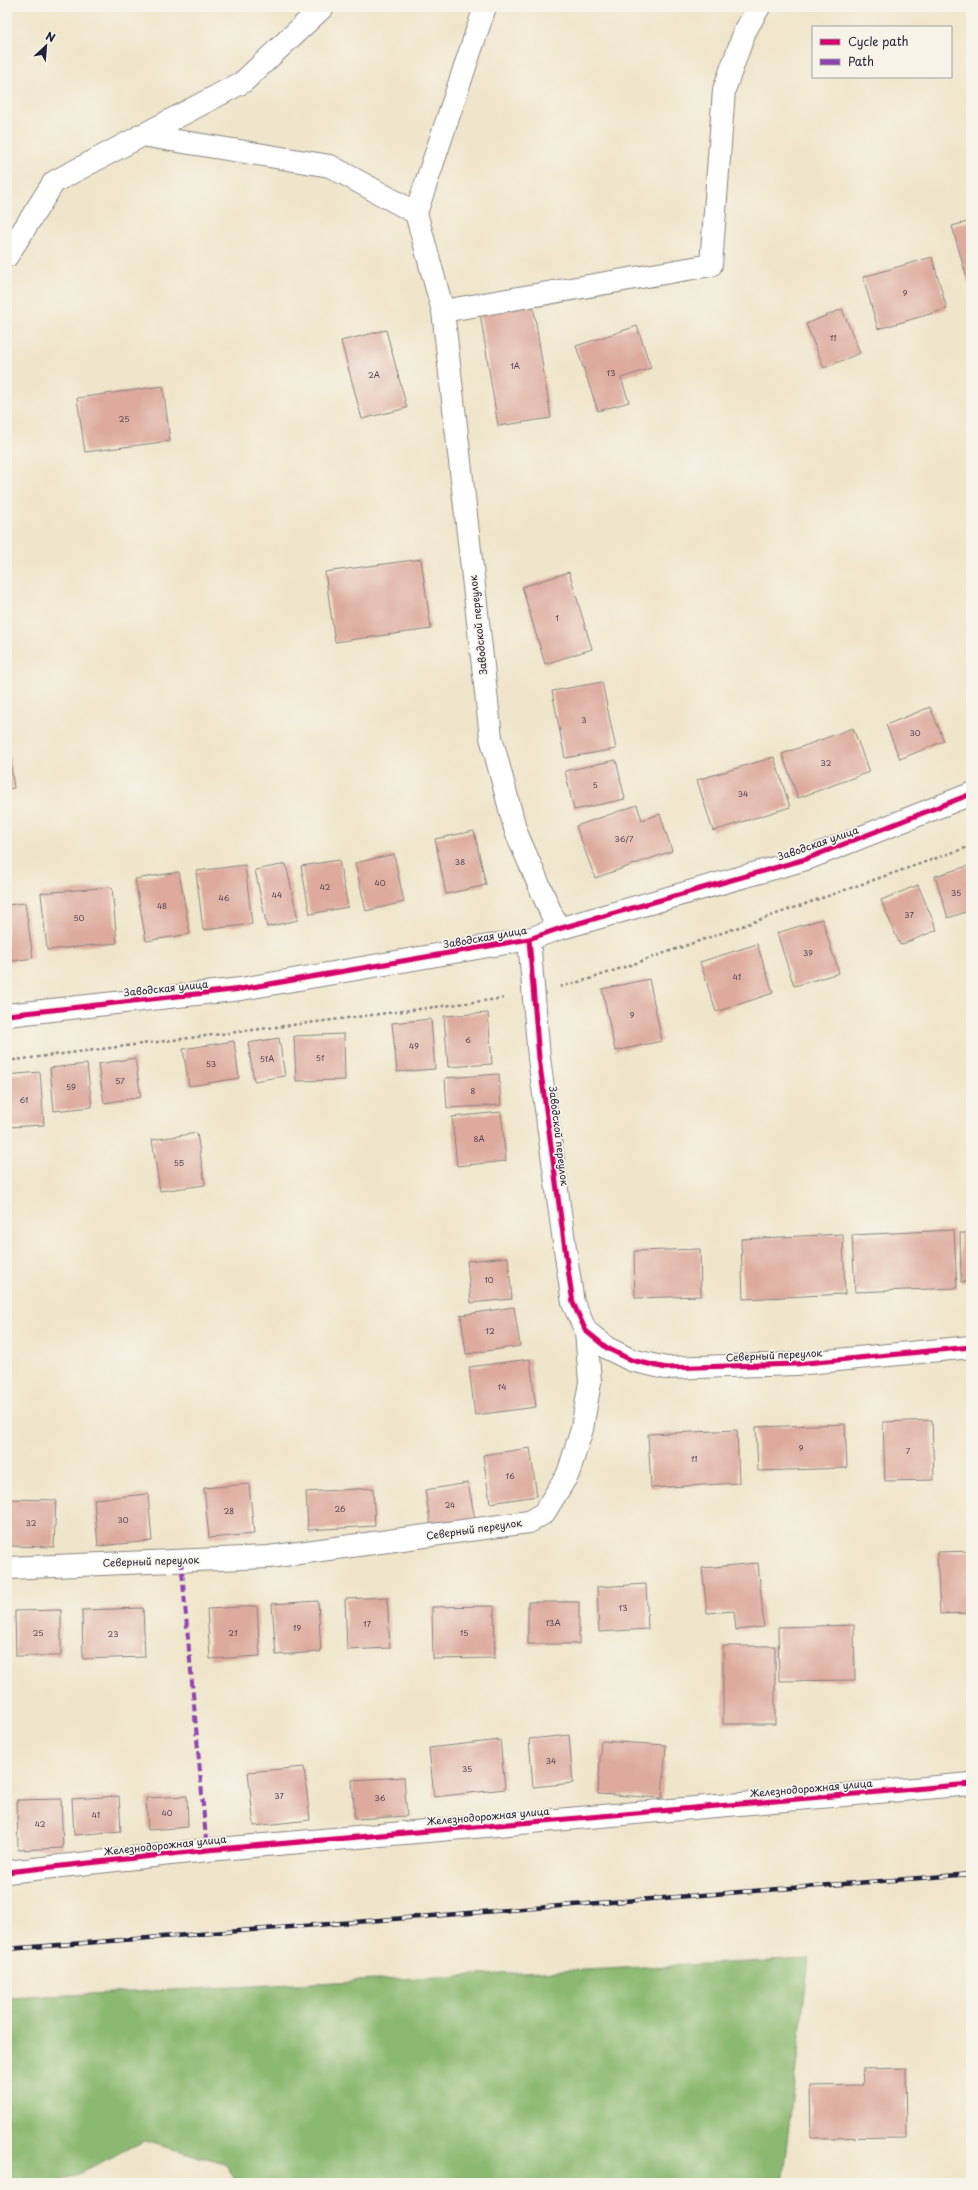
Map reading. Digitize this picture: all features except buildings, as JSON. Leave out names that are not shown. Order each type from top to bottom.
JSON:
[{"type":"street","points":[[7,256],[54,182],[243,82],[323,7]]},
{"type":"street","points":[[141,135],[330,166],[416,213],[484,7]]},
{"type":"street","points":[[444,310],[711,265],[724,90],[745,31],[760,7]]},
{"type":"street","name":"Заводской переулок","points":[[416,213],[444,310],[491,737],[516,832],[558,928]]},
{"type":"street","name":"Заводская улица","points":[[7,1015],[241,989],[529,939],[558,928],[806,859],[971,794]]},
{"type":"street","name":"Заводской переулок","points":[[529,939],[533,994],[566,1256],[573,1303],[586,1331]]},
{"type":"street","name":"Северный переулок","points":[[586,1331],[607,1348],[631,1360],[666,1368],[796,1364],[971,1347]]},
{"type":"street","name":"Северный переулок","points":[[7,1568],[269,1557],[529,1522],[544,1513],[556,1496],[568,1474],[579,1437],[590,1382],[586,1331]]},
{"type":"street","name":"Железнодорожная улица","points":[[7,1872],[207,1850],[971,1784]]},
{"type":"path","points":[[7,1061],[533,994],[592,978],[971,846]]},
{"type":"green space","points":[[809,1959],[782,2183],[237,2183],[225,2163],[144,2141],[59,2183],[7,2183],[7,1998]]},
{"type":"railway","points":[[7,1949],[971,1874]]},
{"type":"marked path","points":[[181,1560],[207,1850]]},
{"type":"cycle path","points":[[7,1015],[241,989],[529,939],[558,929],[806,859],[971,794]]},
{"type":"cycle path","points":[[529,939],[539,1058],[566,1256],[573,1303],[586,1331],[607,1348],[631,1360],[666,1368],[796,1364],[971,1347]]},
{"type":"cycle path","points":[[7,1872],[207,1850],[971,1784]]}]
